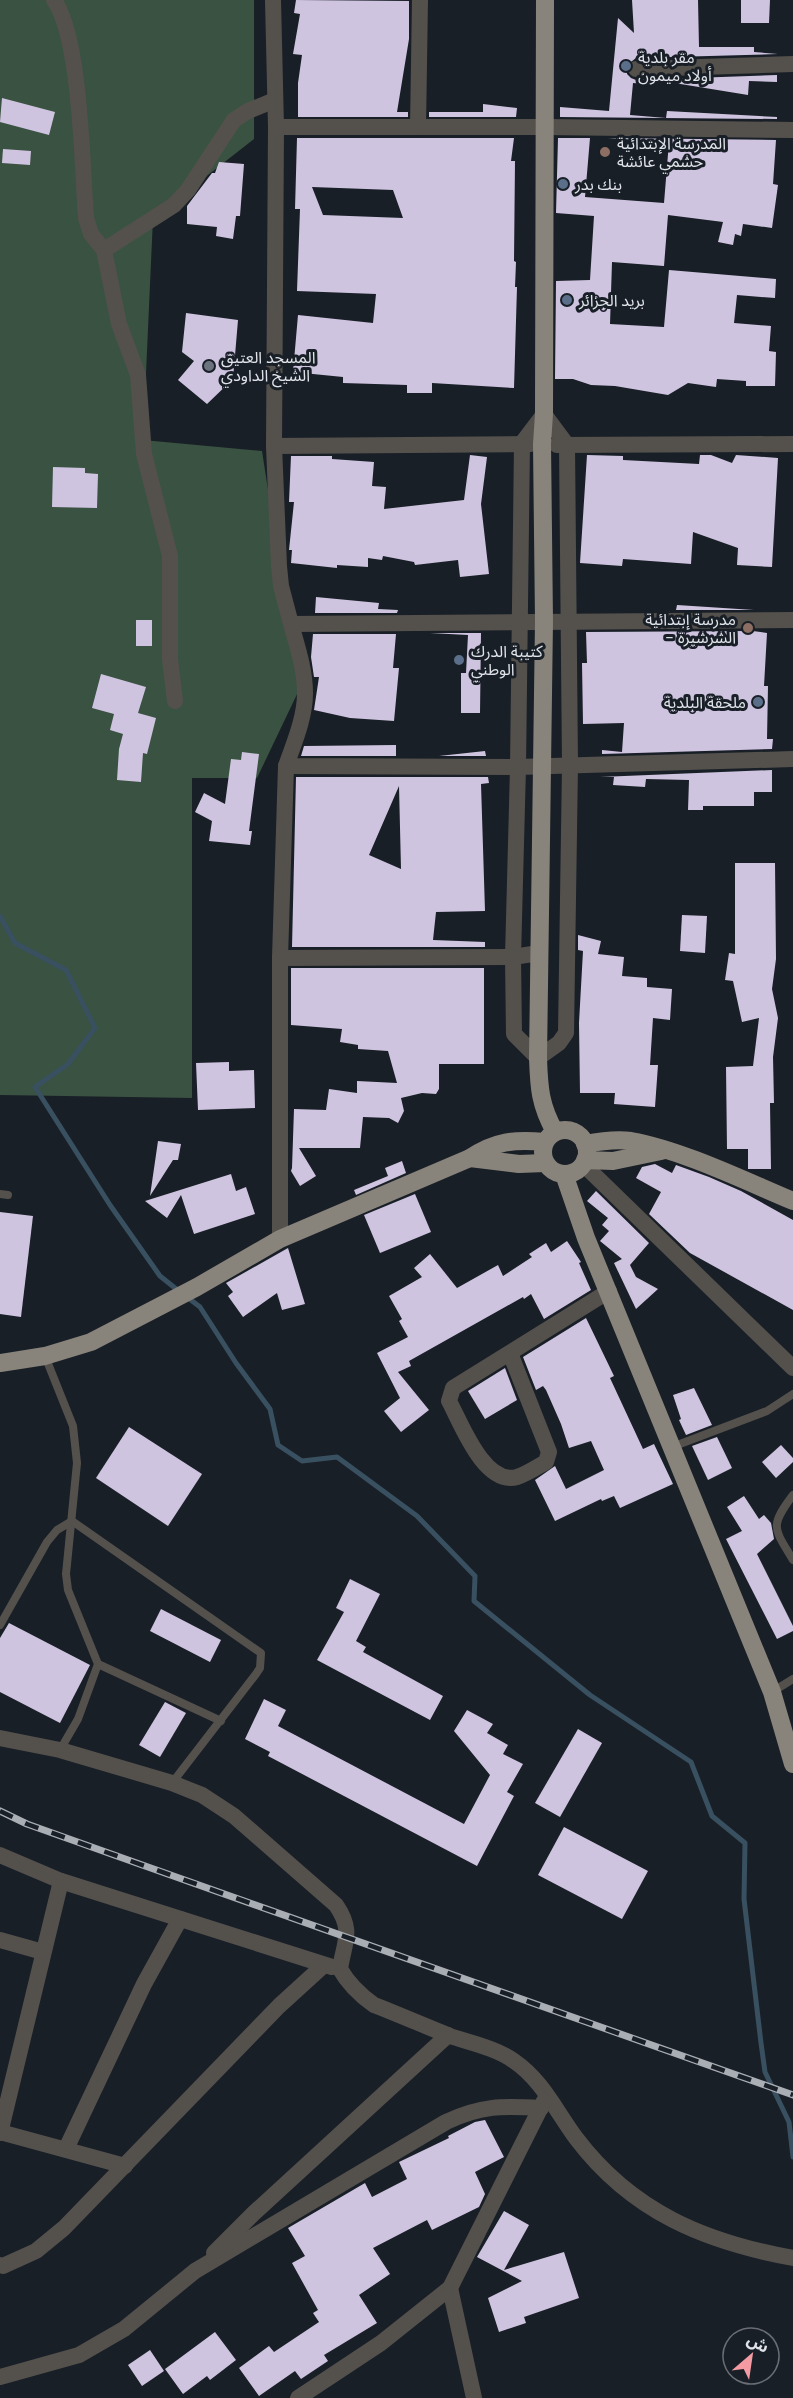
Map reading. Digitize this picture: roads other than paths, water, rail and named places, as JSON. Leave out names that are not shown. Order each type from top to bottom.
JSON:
[{"type":"main road","points":[[545,0],[542,444],[544,621],[538,1058],[539,1094],[550,1137]]},
{"type":"main road","points":[[562,1130],[576,1133],[585,1156],[575,1172],[564,1174],[550,1169],[542,1149],[550,1137],[562,1130]]},
{"type":"main road","points":[[0,1363],[45,1356],[91,1342],[197,1287],[280,1239],[470,1158],[488,1146],[508,1140],[550,1137]]},
{"type":"main road","points":[[585,1156],[613,1161],[666,1150],[793,1201]]},
{"type":"main road","points":[[470,1158],[519,1164],[546,1163]]},
{"type":"main road","points":[[564,1174],[574,1209],[771,1692],[793,1764]]},
{"type":"street","points":[[54,0],[66,22],[69,34],[77,96],[86,218],[91,234],[104,250],[119,324],[138,375],[144,454],[170,556],[170,659],[175,701]]},
{"type":"street","points":[[273,0],[276,127],[274,446],[279,566],[281,586],[303,671],[305,694],[302,718],[286,766],[280,958],[280,1239]]},
{"type":"street","points":[[418,127],[420,0]]},
{"type":"street","points":[[636,69],[793,64]]},
{"type":"street","points":[[104,250],[174,205],[188,190],[234,120],[248,111],[275,100]]},
{"type":"street","points":[[276,127],[545,126],[793,130]]},
{"type":"street","points":[[544,414],[567,445],[570,765],[566,1033],[560,1043],[538,1058],[514,1034],[513,957],[522,443],[544,414]]},
{"type":"street","points":[[274,446],[522,443],[567,445],[793,444]]},
{"type":"street","points":[[291,624],[793,620]]},
{"type":"street","points":[[286,766],[518,767],[793,759]]},
{"type":"street","points":[[280,958],[513,957],[539,953]]},
{"type":"street","points":[[585,1156],[793,1368]]},
{"type":"street","points":[[510,1353],[549,1452],[546,1462],[516,1477],[506,1477],[484,1464],[449,1401],[453,1388],[609,1291]]},
{"type":"street","points":[[0,1738],[60,1750],[172,1783],[202,1795],[234,1816],[336,1905],[346,1919],[348,1938],[332,1967],[279,2006],[64,2228],[36,2251],[1,2266]]},
{"type":"street","points":[[0,1855],[61,1881],[332,1967],[374,2005],[513,2060],[532,2076],[544,2101],[605,2171],[632,2195],[666,2217],[698,2233],[748,2250],[793,2258]]},
{"type":"street","points":[[61,1881],[0,2132],[125,2166]]},
{"type":"street","points":[[66,2149],[144,1984],[180,1919]]},
{"type":"street","points":[[0,1940],[43,1952]]},
{"type":"street","points":[[0,2377],[79,2355],[124,2329],[195,2271],[254,2213],[448,2035]]},
{"type":"street","points":[[195,2271],[446,2122],[471,2110],[544,2101]]},
{"type":"street","points":[[298,2398],[381,2343],[450,2288],[544,2101]]},
{"type":"street","points":[[450,2288],[474,2398]]},
{"type":"lane","points":[[45,1356],[73,1426],[76,1463],[66,1574],[68,1590],[98,1664],[78,1719],[60,1750]]},
{"type":"lane","points":[[672,1447],[767,1411],[793,1395]]},
{"type":"lane","points":[[793,1495],[778,1515],[776,1523],[777,1533],[793,1560]]},
{"type":"lane","points":[[0,1625],[47,1542],[57,1530],[72,1521]]},
{"type":"lane","points":[[72,1521],[261,1653],[260,1668],[172,1783]]},
{"type":"lane","points":[[98,1664],[221,1721]]},
{"type":"lane","points":[[771,1692],[793,1679]]},
{"type":"waterway","points":[[0,916],[15,943],[66,970],[95,1028],[68,1064],[35,1087],[110,1205],[160,1276],[180,1292]]},
{"type":"waterway","points":[[187,1297],[200,1307],[236,1363],[270,1409],[278,1445],[302,1461],[337,1457],[417,1516],[475,1576],[474,1601],[590,1695],[691,1762],[712,1816],[745,1843],[744,1899],[765,2072],[789,2122],[793,2157]]},
{"type":"railway","points":[[0,1811],[27,1824],[793,2095]]},
{"type":"place","name":"مقر بلدية أولاد ميمون","points":[[626,66]]},
{"type":"place","name":"المدرسة الإبتدائية حشمي عائشة","points":[[605,152]]},
{"type":"place","name":"بنك بدر","points":[[563,184]]},
{"type":"place","name":"بريد الجزائر","points":[[567,300]]},
{"type":"place","name":"المسجد العتيق الشيخ الداودي","points":[[209,366]]},
{"type":"place","name":"مدرسة إبتدائية - الشرشيرة","points":[[748,628]]},
{"type":"place","name":"كتيبة الدرك الوطني","points":[[459,660]]},
{"type":"place","name":"ملحقة البلدية","points":[[758,702]]}]
